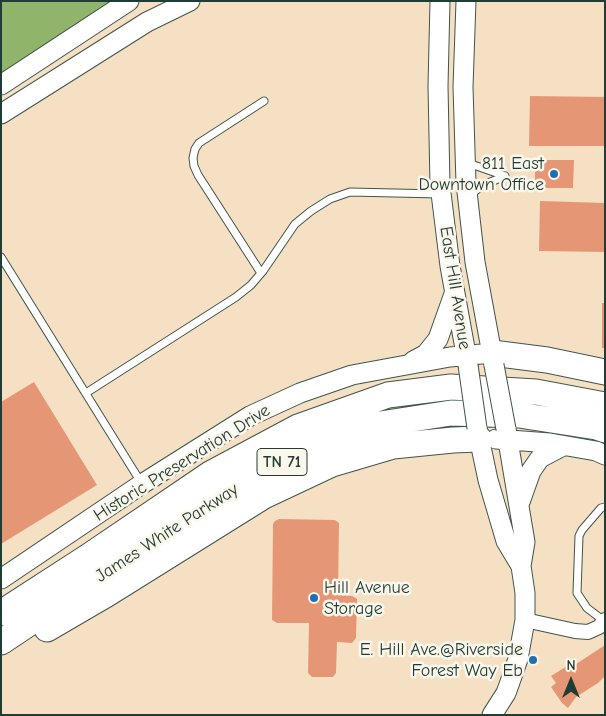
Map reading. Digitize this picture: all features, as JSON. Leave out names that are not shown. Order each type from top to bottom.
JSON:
[{"type":"highway","points":[[493,359],[547,360],[605,372]]},
{"type":"highway","name":"James White Parkway","points":[[1,613],[210,474],[298,427],[388,395],[451,387],[536,392],[605,405]]},
{"type":"highway","name":"James White Parkway","points":[[1,642],[206,505],[305,449],[380,424],[451,413],[519,415],[605,430]]},
{"type":"highway","points":[[1,656],[107,594],[264,496],[332,464],[393,446],[453,440],[478,433]]},
{"type":"main road","points":[[1,85],[130,1]]},
{"type":"main road","points":[[1,114],[147,22],[190,1]]},
{"type":"main road","name":"East Hill Avenue","points":[[440,1],[438,86],[441,194],[478,433],[488,480],[506,541],[521,566]]},
{"type":"main road","name":"East Hill Avenue","points":[[466,1],[463,87],[468,201],[475,262],[525,542],[521,566],[525,593],[524,620],[518,659],[499,706],[492,715]]},
{"type":"main road","points":[[410,363],[426,354],[438,339],[455,291]]},
{"type":"main road","name":"Historic Preservation Drive","points":[[1,579],[142,484],[250,416],[300,393],[352,375],[410,363],[493,359]]},
{"type":"main road","points":[[478,433],[507,434],[596,451],[605,455]]},
{"type":"main road","points":[[519,506],[524,486],[531,470],[540,458],[563,446]]},
{"type":"street","points":[[524,620],[588,632],[599,627],[604,621]]},
{"type":"lane","points":[[261,274],[198,175],[193,158],[199,143],[264,100]]},
{"type":"lane","points":[[465,161],[478,168],[505,176],[478,189],[468,201]]},
{"type":"lane","points":[[86,393],[236,297],[261,274],[295,224],[330,199],[350,192],[441,194]]},
{"type":"lane","points":[[1,257],[142,484]]},
{"type":"lane","points":[[604,621],[587,608],[577,594],[579,536],[601,508],[605,507]]},
{"type":"green space","points":[[1,1],[112,1],[113,4],[1,73]]},
{"type":"building","points":[[530,96],[605,97],[605,146],[529,146]]},
{"type":"building","name":"811 East Downtown Office","points":[[535,160],[574,160],[573,188],[535,188]]},
{"type":"building","points":[[540,201],[605,203],[605,252],[539,251]]},
{"type":"building","points":[[602,303],[605,303],[605,348],[602,348]]},
{"type":"building","points":[[34,382],[97,485],[1,544],[1,402]]},
{"type":"building","name":"Hill Avenue Storage","points":[[279,519],[335,520],[339,523],[338,595],[352,596],[357,599],[356,638],[352,643],[337,642],[336,673],[333,677],[312,677],[308,673],[309,623],[277,623],[272,620],[273,524]]},
{"type":"building","points":[[605,645],[605,676],[598,683],[576,697],[568,708],[562,703],[551,687],[556,683],[551,676],[567,666],[570,668]]},
{"type":"place","name":"811 East Downtown Office","points":[[554,174]]},
{"type":"place","name":"Hill Avenue Storage","points":[[314,598]]},
{"type":"place","name":"E. Hill Ave.@Riverside Forest Way Eb","points":[[533,660]]}]
